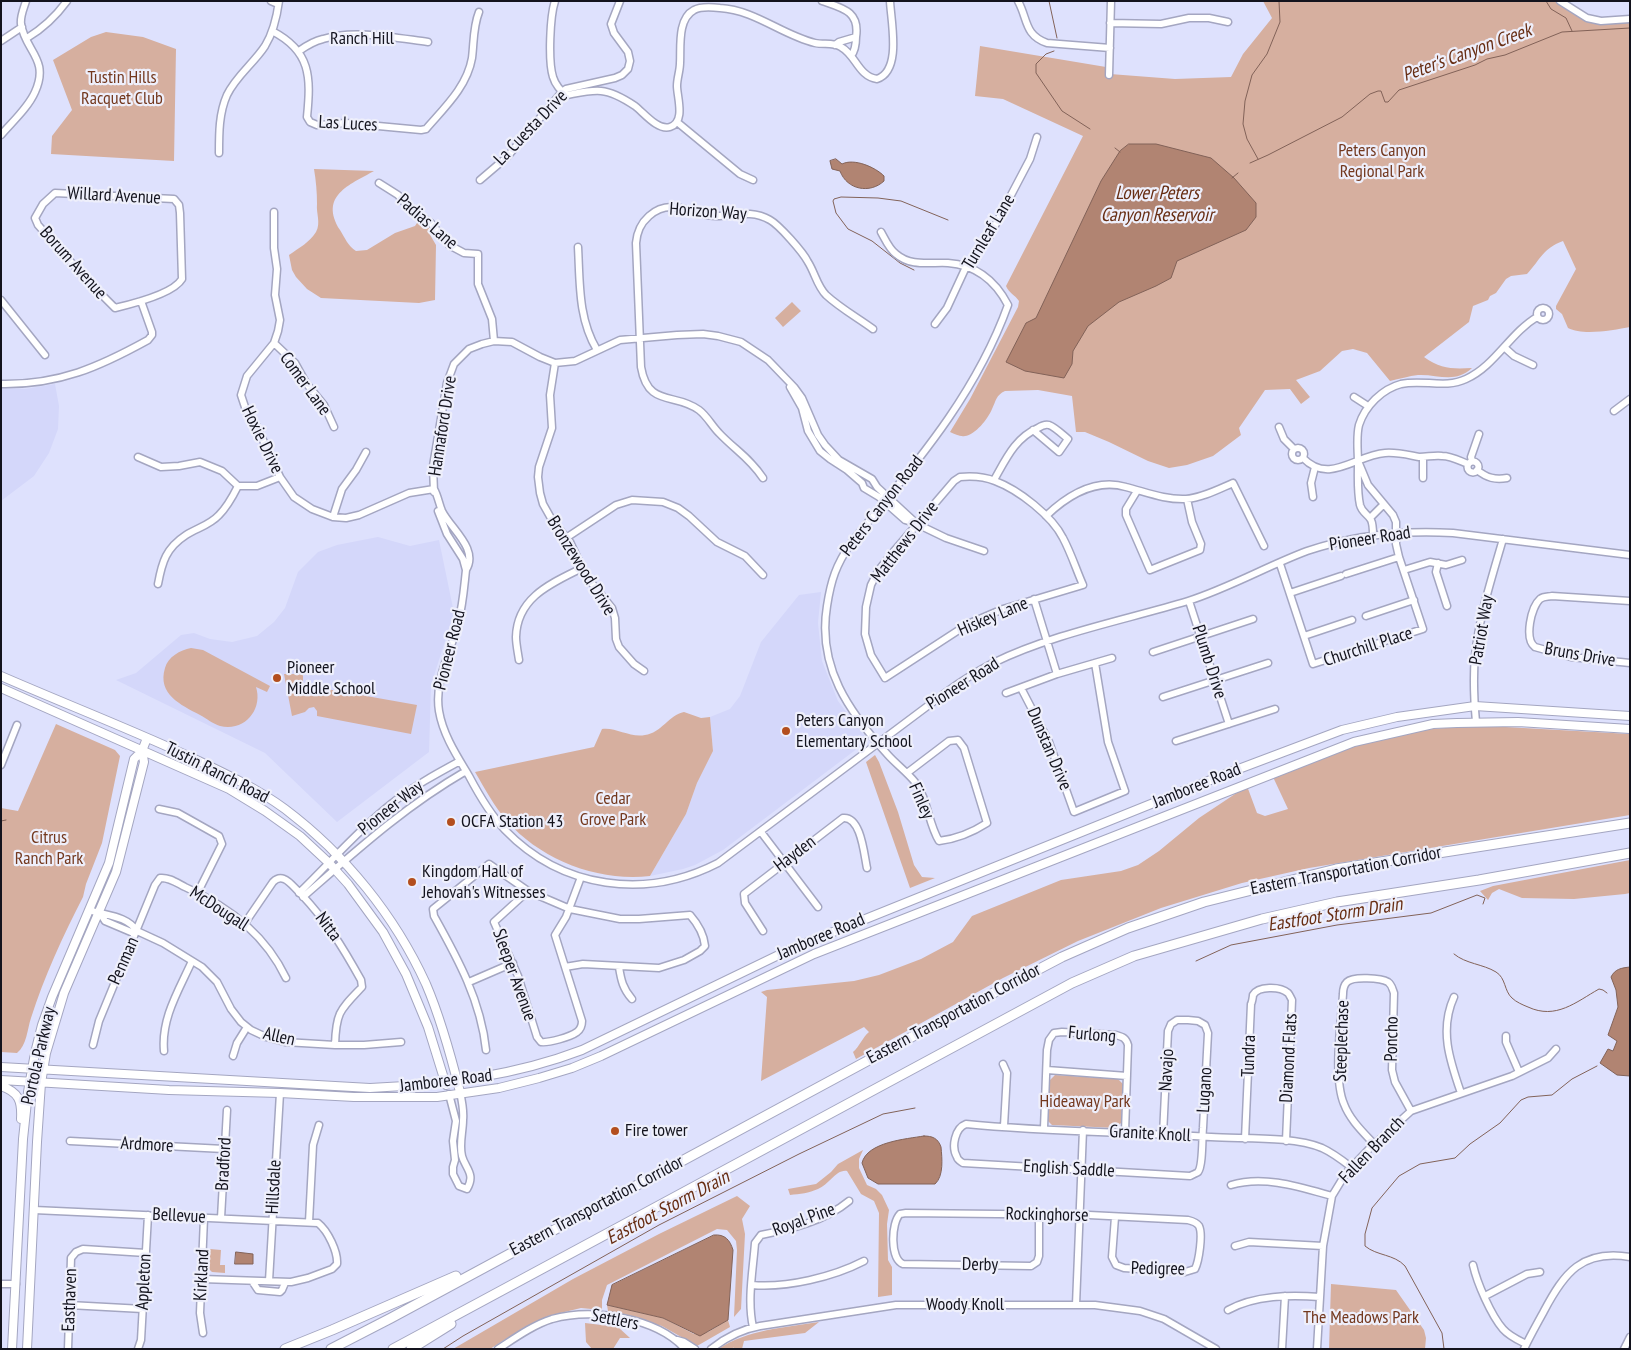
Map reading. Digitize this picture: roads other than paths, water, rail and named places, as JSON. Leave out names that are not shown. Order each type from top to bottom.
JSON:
[{"type":"highway","name":"Eastern Transportation Corridor","points":[[330,1349],[392,1318],[484,1266],[1062,957],[1128,928],[1204,902],[1336,869],[1630,823]]},
{"type":"highway","name":"Eastern Transportation Corridor","points":[[393,1349],[1072,983],[1134,956],[1262,919],[1337,902],[1630,854]]},
{"type":"highway","points":[[285,1349],[484,1266]]},
{"type":"highway","points":[[411,1349],[500,1292]]},
{"type":"main road","name":"Tustin Ranch Road","points":[[1,676],[227,774],[262,794],[297,819],[337,854],[380,907],[413,960],[426,985],[440,1024],[460,1092]]},
{"type":"main road","name":"Tustin Ranch Road","points":[[1,688],[229,789],[292,830],[329,863],[367,907],[406,974],[428,1026],[449,1094]]},
{"type":"main road","name":"Jamboree Road","points":[[1,1067],[370,1088],[415,1086],[502,1074],[559,1059],[582,1050],[791,949],[1228,773],[1342,730],[1398,717],[1475,706],[1630,716]]},
{"type":"main road","name":"Jamboree Road","points":[[1,1080],[169,1090],[280,1092],[363,1097],[437,1097],[460,1092],[499,1088],[572,1068],[623,1046],[814,954],[1354,742],[1433,724],[1518,722],[1630,729]]},
{"type":"main road","name":"Portola Parkway","points":[[12,1349],[23,1139],[30,1082],[42,1025],[109,863],[134,759],[142,751],[147,738]]},
{"type":"main road","name":"Portola Parkway","points":[[28,1349],[43,1069],[51,1032],[64,993],[100,914],[116,872],[144,762],[142,751]]},
{"type":"main road","points":[[1,1086],[13,1091],[19,1099],[23,1139]]},
{"type":"street","points":[[1,135],[32,98],[38,84],[39,65],[22,27],[21,19],[26,1]]},
{"type":"street","points":[[27,38],[42,28],[67,1]]},
{"type":"street","points":[[219,153],[220,115],[227,94],[240,75],[266,45],[272,31],[279,3],[271,1]]},
{"type":"street","points":[[555,1],[551,24],[552,70],[553,79],[562,92],[567,95],[590,91],[605,92],[634,106],[662,126],[670,127],[677,122],[679,110],[677,86],[681,38],[686,18],[694,10],[722,8],[750,14],[815,43],[835,45],[845,49],[862,71],[873,78],[881,78],[890,69],[892,59],[893,42],[890,1]]},
{"type":"street","name":"La Cuesta Drive","points":[[480,180],[507,157],[566,89],[619,76],[628,69],[630,61],[628,52],[614,33],[611,24],[620,1]]},
{"type":"street","points":[[822,1],[835,3],[853,15],[857,27],[854,53],[851,56]]},
{"type":"street","points":[[1018,1],[1028,30],[1040,41],[1110,48]]},
{"type":"street","points":[[1110,75],[1111,1]]},
{"type":"street","points":[[1560,1],[1587,18],[1601,21],[1630,19]]},
{"type":"street","name":"Las Luces","points":[[272,31],[292,43],[304,59],[309,77],[307,117],[310,122],[317,125],[346,123],[426,129],[458,92],[472,59],[474,24],[479,12]]},
{"type":"street","points":[[1110,23],[1161,24],[1189,18],[1209,18],[1228,22]]},
{"type":"street","points":[[1,42],[22,27]]},
{"type":"street","name":"Ranch Hill","points":[[298,51],[321,39],[342,36],[387,37],[428,42]]},
{"type":"street","points":[[835,45],[856,37]]},
{"type":"street","points":[[677,122],[733,168],[753,180]]},
{"type":"street","name":"Turnleaf Lane","points":[[935,324],[947,308],[966,267],[989,237],[998,221],[1030,159],[1037,137]]},
{"type":"street","name":"Padias Lane","points":[[379,183],[398,195],[411,210],[431,223],[449,245],[464,253],[478,254],[478,284],[492,319],[494,341]]},
{"type":"street","name":"Willard Avenue","points":[[55,193],[174,199],[179,205],[182,279],[178,285],[141,301]]},
{"type":"street","name":"Borum Avenue","points":[[55,193],[43,204],[35,218],[38,225],[99,293],[115,308],[141,301]]},
{"type":"street","name":"Horizon Way","points":[[763,478],[753,463],[719,433],[698,409],[665,398],[652,391],[643,378],[641,367],[637,234],[643,222],[654,212],[666,206],[676,207],[697,214],[717,216],[744,213],[770,220],[803,254],[826,295],[873,329]]},
{"type":"street","name":"Hoxie Drive","points":[[274,212],[274,248],[277,270],[275,295],[280,320],[274,343],[247,376],[242,395],[246,410],[256,425],[280,477],[294,497],[312,509],[346,518],[359,515],[409,493],[434,488]]},
{"type":"street","points":[[881,232],[896,254],[906,260],[918,264],[948,263],[966,267]]},
{"type":"street","points":[[578,247],[581,305],[587,331],[597,350]]},
{"type":"street","name":"Peters Canyon Road","points":[[878,743],[850,707],[836,682],[828,658],[824,624],[832,576],[840,559],[945,426],[963,397],[1000,328],[1008,305],[995,284],[983,274],[966,267]]},
{"type":"street","points":[[1,300],[45,355]]},
{"type":"street","points":[[1,384],[38,383],[68,377],[148,340],[152,335],[141,301]]},
{"type":"street","points":[[1373,535],[1372,522],[1360,507],[1357,478],[1359,425],[1368,406],[1385,392],[1402,384],[1419,382],[1447,384],[1466,379],[1484,367],[1527,323],[1537,317]]},
{"type":"street","points":[[556,363],[575,361],[620,340],[703,334],[730,338],[768,360],[802,398],[818,435],[825,445],[839,460],[872,479],[886,500]]},
{"type":"street","name":"Hannaford Drive","points":[[434,488],[432,474],[449,375],[454,364],[464,353],[475,346],[494,341],[512,342],[556,363]]},
{"type":"street","name":"Comer Lane","points":[[274,343],[295,363],[306,383],[324,405],[334,426]]},
{"type":"street","points":[[1504,347],[1514,356],[1533,365]]},
{"type":"street","name":"Bronzewood Drive","points":[[556,363],[550,395],[552,428],[539,467],[538,477],[543,504],[552,520],[566,538],[594,587],[612,608],[615,618],[616,639],[619,647],[634,664],[644,670]]},
{"type":"street","points":[[782,376],[799,403],[814,443],[830,459],[847,470],[862,483],[864,488],[886,500],[917,524],[946,538],[984,551]]},
{"type":"street","points":[[1354,397],[1368,406]]},
{"type":"street","points":[[1614,412],[1630,399]]},
{"type":"street","points":[[1033,430],[1059,452],[1068,439],[1050,425],[1033,430],[1021,438],[1011,449],[994,480],[1014,491],[1046,516],[1069,496],[1083,489],[1111,485],[1125,487],[1162,498],[1187,499],[1234,483],[1264,546]]},
{"type":"street","points":[[1279,427],[1284,439],[1294,450],[1302,449],[1304,453],[1303,458],[1315,467],[1325,469],[1336,468],[1376,454],[1386,453],[1423,457],[1444,456],[1470,462]]},
{"type":"street","points":[[1479,434],[1472,457],[1467,466],[1469,471],[1477,470],[1484,476],[1492,479],[1508,478]]},
{"type":"street","points":[[333,516],[342,489],[366,452]]},
{"type":"street","points":[[138,457],[162,467],[200,462],[222,471],[238,486],[258,486],[280,477]]},
{"type":"street","points":[[1423,457],[1423,478]]},
{"type":"street","points":[[1358,461],[1368,485],[1393,515],[1396,522],[1396,544],[1414,600],[1366,616]]},
{"type":"street","points":[[1313,497],[1311,483],[1315,467]]},
{"type":"street","name":"Matthews Drive","points":[[885,678],[871,654],[865,634],[866,607],[871,585],[878,571],[954,481],[960,477],[968,476],[994,480]]},
{"type":"street","points":[[158,584],[161,564],[170,547],[218,516],[238,486]]},
{"type":"street","name":"Pioneer Road","points":[[434,488],[433,495],[447,534],[463,559],[466,570],[458,624],[442,674],[438,698],[443,725],[460,761],[489,811],[511,836],[542,859],[581,877],[629,885],[681,878],[703,871],[718,863],[968,677],[1020,651],[1189,601],[1306,552],[1373,535],[1425,532],[1453,533],[1630,555]]},
{"type":"street","name":"Pioneer Road","points":[[434,488],[444,515],[468,549],[470,564],[466,570]]},
{"type":"street","points":[[1137,491],[1126,509],[1126,515],[1150,570],[1200,550],[1201,544],[1192,522],[1187,499]]},
{"type":"street","points":[[566,538],[616,505],[632,500],[663,502],[678,508],[689,516],[717,542],[744,556],[763,575]]},
{"type":"street","points":[[1370,518],[1384,504]]},
{"type":"street","name":"Hiskey Lane","points":[[885,678],[968,624],[1003,609],[1083,585],[1063,536],[1046,516]]},
{"type":"street","name":"Patriot Way","points":[[1476,722],[1476,656],[1479,633],[1503,539]]},
{"type":"street","points":[[1290,593],[1399,557]]},
{"type":"street","points":[[1404,570],[1430,562],[1446,565],[1462,560]]},
{"type":"street","points":[[1280,564],[1304,636],[1352,620]]},
{"type":"street","points":[[1438,564],[1436,572],[1447,606]]},
{"type":"street","points":[[519,660],[517,630],[525,606],[535,594],[582,568]]},
{"type":"street","name":"Bruns Drive","points":[[1630,601],[1544,597],[1536,605],[1529,627],[1528,638],[1535,647],[1571,657],[1630,663]]},
{"type":"street","points":[[1034,599],[1057,674]]},
{"type":"street","name":"Churchill Place","points":[[1304,636],[1313,664],[1423,629],[1414,600]]},
{"type":"street","name":"Plumb Drive","points":[[1189,601],[1229,724]]},
{"type":"street","points":[[1153,652],[1253,619]]},
{"type":"street","points":[[1006,693],[1057,674],[1112,658]]},
{"type":"street","name":"Dunstan Drive","points":[[1022,688],[1049,742],[1074,812],[1125,791],[1108,742],[1095,663]]},
{"type":"street","points":[[1163,697],[1268,663]]},
{"type":"street","points":[[1176,742],[1275,709]]},
{"type":"street","points":[[1,765],[17,724]]},
{"type":"street","name":"Finley","points":[[878,743],[888,756],[907,773],[920,790],[939,841],[949,840],[987,823],[964,748],[958,740],[949,741],[907,773]]},
{"type":"street","name":"Pioneer Way","points":[[301,895],[337,854],[392,803],[420,783],[460,761]]},
{"type":"street","name":"Pioneer Way","points":[[301,895],[335,870],[412,805],[466,771]]},
{"type":"street","points":[[159,808],[178,813],[219,836],[221,839],[222,844],[198,892]]},
{"type":"street","name":"Hayden","points":[[763,931],[745,903],[743,896],[748,890],[842,818],[850,818],[856,824],[866,868]]},
{"type":"street","points":[[761,832],[818,907]]},
{"type":"street","points":[[486,1050],[479,1012],[469,982],[434,916],[433,909],[489,864],[528,891],[570,909],[620,919],[690,915],[704,939],[705,946],[684,960],[659,968],[583,964],[565,967],[555,935],[570,909],[581,877]]},
{"type":"street","name":"McDougall","points":[[160,878],[167,878],[198,892],[245,923],[268,947],[278,961],[286,978]]},
{"type":"street","name":"Penman","points":[[93,1045],[99,1021],[155,885],[160,878]]},
{"type":"street","name":"Nitta","points":[[245,923],[273,882],[280,878],[284,879],[301,895],[324,920],[336,936],[361,980],[362,987],[344,1005],[337,1022],[336,1044]]},
{"type":"street","name":"Sleeper Avenue","points":[[528,891],[494,922],[513,963],[537,1037],[541,1042],[547,1043],[577,1032],[581,1027],[582,1021],[565,967]]},
{"type":"street","name":"Allen","points":[[90,910],[100,914],[108,914],[129,923],[137,931],[163,942],[192,961],[210,974],[220,988],[231,1010],[247,1027],[266,1037],[280,1041],[336,1044],[364,1045],[401,1042]]},
{"type":"street","points":[[164,1051],[163,1038],[166,1019],[192,961]]},
{"type":"street","points":[[469,982],[513,963]]},
{"type":"street","points":[[619,967],[621,982],[632,1000]]},
{"type":"street","name":"Steeplechase","points":[[1370,979],[1353,979],[1344,988],[1339,1075],[1340,1091],[1344,1105],[1357,1125],[1374,1144]]},
{"type":"street","name":"Poncho","points":[[1370,979],[1386,981],[1392,986],[1394,993],[1392,1070],[1395,1082],[1411,1111]]},
{"type":"street","name":"Tundra","points":[[1245,1139],[1253,996],[1258,990],[1273,989]]},
{"type":"street","name":"Diamond Flats","points":[[1273,989],[1288,993],[1292,1000],[1286,1141]]},
{"type":"street","points":[[1454,997],[1448,1009],[1448,1052],[1461,1093]]},
{"type":"street","name":"Navajo","points":[[1164,1135],[1168,1032],[1171,1024],[1177,1020],[1188,1020]]},
{"type":"street","name":"Lugano","points":[[1188,1020],[1198,1021],[1205,1025],[1208,1033],[1201,1166],[1198,1172]]},
{"type":"street","points":[[232,1056],[237,1043],[247,1027]]},
{"type":"street","name":"Furlong","points":[[1047,1070],[1048,1040],[1054,1033],[1123,1037],[1128,1045],[1125,1132]]},
{"type":"street","points":[[1506,1036],[1506,1042],[1519,1072]]},
{"type":"street","name":"Fallen Branch","points":[[1317,1349],[1323,1246],[1332,1196],[1340,1181],[1351,1167],[1411,1111],[1519,1072],[1548,1058],[1556,1049]]},
{"type":"street","points":[[1003,1064],[1007,1073],[1004,1126]]},
{"type":"street","points":[[1044,1128],[1047,1070],[1127,1076]]},
{"type":"street","name":"Hillsdale","points":[[269,1281],[280,1092]]},
{"type":"street","points":[[449,1094],[456,1121],[453,1141],[456,1160],[453,1174],[459,1186],[467,1189],[470,1170],[462,1158],[461,1152],[463,1121],[460,1092]]},
{"type":"street","name":"Bradford","points":[[221,1218],[227,1110]]},
{"type":"street","name":"Granite Knoll","points":[[955,1143],[958,1130],[966,1124],[1286,1141],[1313,1145],[1331,1152],[1351,1167]]},
{"type":"street","points":[[309,1222],[313,1145],[319,1125]]},
{"type":"street","points":[[1076,1305],[1083,1130]]},
{"type":"street","name":"Ardmore","points":[[70,1141],[224,1149]]},
{"type":"street","name":"English Saddle","points":[[955,1143],[957,1158],[963,1163],[1190,1176],[1198,1172]]},
{"type":"street","points":[[1231,1185],[1249,1181],[1284,1184],[1332,1196]]},
{"type":"street","name":"Royal Pine","points":[[754,1327],[750,1310],[756,1243],[761,1235],[814,1220],[834,1212],[849,1201]]},
{"type":"street","name":"Bellevue","points":[[34,1210],[318,1223],[322,1226],[338,1258],[337,1264],[332,1269],[308,1278],[285,1283]]},
{"type":"street","name":"Rockinghorse","points":[[894,1239],[894,1223],[900,1214],[1039,1214],[1115,1216],[1194,1222],[1198,1225],[1200,1246]]},
{"type":"street","name":"Derby","points":[[894,1239],[894,1254],[896,1259],[903,1264],[1031,1266],[1037,1262],[1039,1256],[1039,1214]]},
{"type":"street","name":"Appleton","points":[[138,1349],[141,1340],[148,1215]]},
{"type":"street","name":"Pedigree","points":[[1115,1216],[1112,1257],[1116,1265],[1124,1268],[1190,1271],[1195,1269],[1198,1263],[1200,1246]]},
{"type":"street","name":"Kirkland","points":[[203,1333],[200,1313],[204,1218]]},
{"type":"street","points":[[1234,1246],[1249,1242],[1323,1246]]},
{"type":"street","name":"Easthaven","points":[[68,1349],[71,1258],[76,1252],[83,1249],[146,1253]]},
{"type":"street","points":[[1473,1265],[1476,1280],[1504,1330],[1525,1346],[1555,1290],[1571,1270],[1581,1263],[1606,1255],[1630,1257]]},
{"type":"street","points":[[752,1285],[771,1286],[811,1279],[836,1273],[864,1261]]},
{"type":"street","points":[[1485,1296],[1527,1274],[1540,1272]]},
{"type":"street","points":[[202,1280],[269,1281],[285,1283],[280,1292],[256,1288],[252,1281]]},
{"type":"street","points":[[1,1284],[16,1284]]},
{"type":"street","points":[[1228,1310],[1238,1304],[1285,1296],[1320,1297]]},
{"type":"street","points":[[1282,1349],[1285,1296]]},
{"type":"street","name":"Woody Knoll","points":[[711,1349],[720,1342],[754,1327],[896,1305],[1095,1305],[1140,1311],[1164,1319],[1216,1349]]},
{"type":"street","points":[[69,1306],[143,1309]]},
{"type":"street","name":"Settlers","points":[[498,1349],[532,1328],[551,1320],[583,1314],[624,1318],[664,1332],[695,1349]]},
{"type":"street","points":[[1624,1349],[1630,1337]]},
{"type":"street","name":"Settlers","points":[[677,1340],[685,1349]]},
{"type":"water","name":"Lower Peters Canyon Reservoir","points":[[1129,144],[1156,144],[1211,158],[1234,178],[1256,203],[1256,217],[1246,230],[1177,261],[1171,278],[1119,302],[1088,326],[1073,351],[1072,364],[1064,378],[1025,371],[1006,362],[1026,323],[1036,318],[1101,181],[1120,151]]},
{"type":"water","points":[[836,159],[842,164],[852,162],[875,169],[884,176],[884,181],[872,188],[866,189],[853,186],[843,177],[840,171],[832,169],[830,161]]},
{"type":"water","points":[[1630,967],[1630,1076],[1617,1075],[1600,1063],[1608,1049],[1613,1051],[1617,1041],[1608,1035],[1618,1007],[1616,990],[1611,977],[1619,969]]},
{"type":"water","points":[[924,1136],[934,1138],[941,1147],[941,1172],[935,1184],[878,1184],[868,1178],[862,1163],[865,1156],[871,1150],[898,1140]]},
{"type":"water","points":[[714,1235],[726,1238],[733,1250],[728,1320],[700,1336],[663,1318],[607,1305],[612,1285]]},
{"type":"water","points":[[236,1252],[253,1254],[253,1264],[235,1264]]},
{"type":"waterway","points":[[1049,1],[1057,38]]},
{"type":"waterway","points":[[1258,159],[1247,139],[1243,124],[1245,101],[1252,75],[1267,54],[1280,22],[1279,1]]},
{"type":"waterway","points":[[1546,1],[1551,9],[1566,18],[1572,31]]},
{"type":"waterway","name":"Peter's Canyon Creek","points":[[1250,163],[1342,117],[1370,94],[1378,91],[1381,91],[1385,102],[1388,102],[1399,90],[1475,65],[1487,59],[1505,55],[1562,32],[1630,28]]},
{"type":"waterway","points":[[1054,51],[1046,54],[1036,64],[1036,73],[1062,111],[1090,129]]},
{"type":"waterway","points":[[1115,148],[1120,152]]},
{"type":"waterway","name":"Peter's Canyon Creek","points":[[1232,178],[1238,173]]},
{"type":"waterway","points":[[914,270],[900,263],[872,241],[848,229],[836,213],[834,199],[841,197],[878,198],[901,201],[948,220]]},
{"type":"waterway","points":[[1,821],[6,820]]},
{"type":"waterway","name":"Eastfoot Storm Drain","points":[[1196,961],[1231,945],[1337,925],[1431,913],[1477,895],[1485,898],[1483,904]]},
{"type":"waterway","points":[[1454,954],[1464,960],[1496,972],[1502,978],[1509,995],[1515,1001],[1538,1010],[1548,1011],[1565,1008],[1599,989],[1607,993]]},
{"type":"waterway","points":[[1444,1349],[1442,1333],[1405,1266],[1396,1259],[1375,1252],[1365,1246],[1365,1234],[1372,1208],[1399,1176],[1420,1164],[1455,1158],[1470,1144],[1500,1123],[1521,1100],[1528,1097],[1552,1095],[1572,1079],[1597,1066]]},
{"type":"waterway","name":"Eastfoot Storm Drain","points":[[443,1349],[659,1225],[883,1114],[915,1108]]},
{"type":"place","name":"Pioneer Middle School","points":[[277,678]]},
{"type":"place","name":"Peters Canyon Elementary School","points":[[786,731]]},
{"type":"place","name":"OCFA Station 43","points":[[451,822]]},
{"type":"place","name":"Kingdom Hall of Jehovah's Witnesses","points":[[412,882]]},
{"type":"place","name":"Fire tower","points":[[615,1131]]},
{"type":"park label","name":"Tustin Hills Racquet Club","points":[[122,88]]},
{"type":"park label","name":"Peters Canyon Regional Park","points":[[1382,161]]},
{"type":"park label","name":"Cedar Grove Park","points":[[613,810]]},
{"type":"park label","name":"Citrus Ranch Park","points":[[49,848]]},
{"type":"park label","name":"Hideaway Park","points":[[1085,1102]]},
{"type":"park label","name":"The Meadows Park","points":[[1361,1318]]}]
